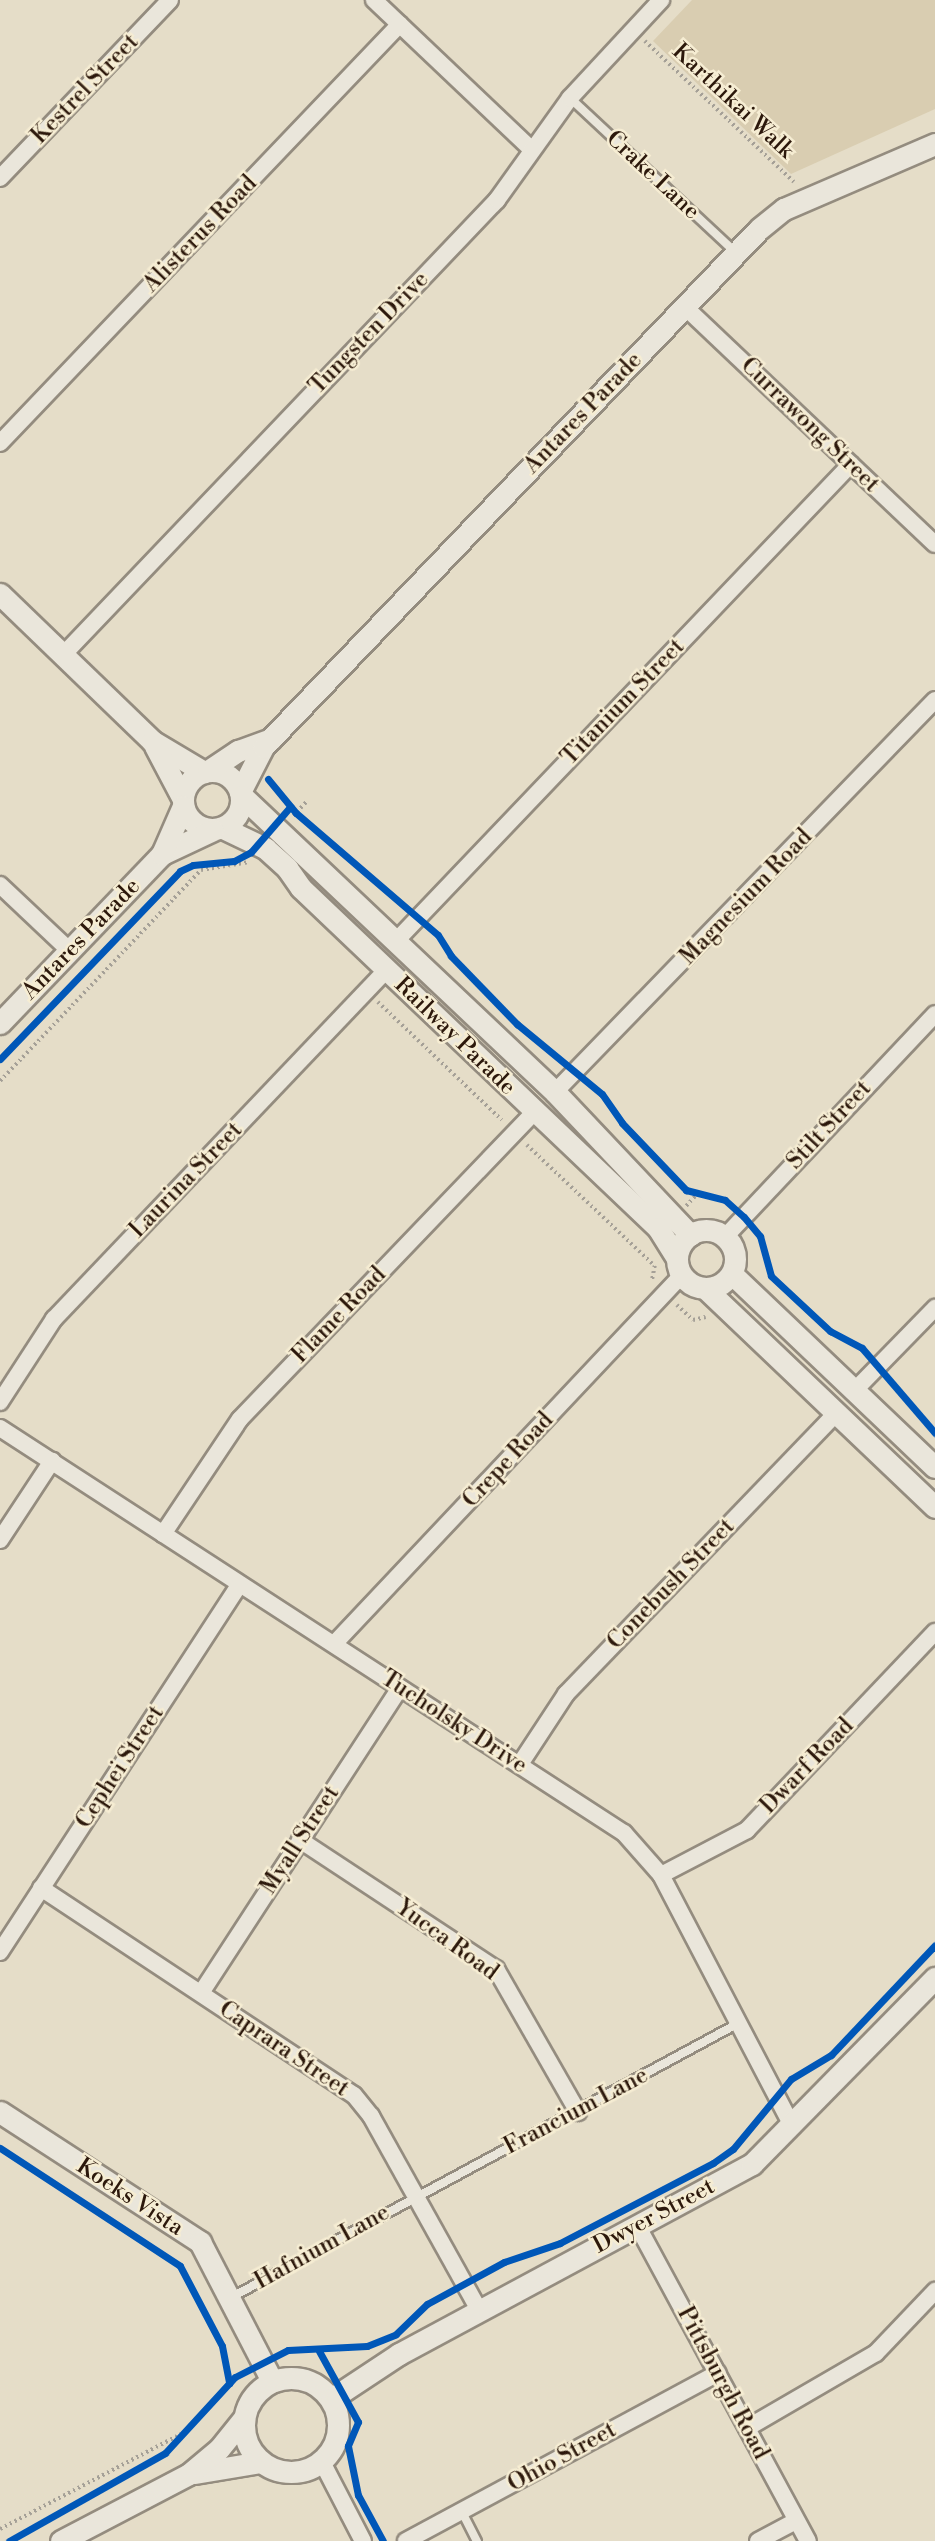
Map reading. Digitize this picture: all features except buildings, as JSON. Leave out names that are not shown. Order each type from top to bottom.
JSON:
[{"type":"street","name":"Kestrel Street","points":[[0,178],[170,0]]},
{"type":"street","points":[[374,0],[530,148]]},
{"type":"street","name":"Tungsten Drive","points":[[63,655],[497,200],[530,148],[570,98],[661,0]]},
{"type":"street","name":"Alisterus Road","points":[[0,443],[400,24]]},
{"type":"street","name":"Antares Parade","points":[[241,794],[271,739],[736,253],[784,209],[933,151]]},
{"type":"street","name":"Currawong Street","points":[[685,307],[935,544]]},
{"type":"street","name":"Titanium Street","points":[[396,941],[851,464]]},
{"type":"street","points":[[0,594],[152,741],[206,772],[224,773],[241,794],[238,815],[218,829],[194,823],[152,741]]},
{"type":"street","name":"Magnesium Road","points":[[555,1092],[935,700]]},
{"type":"street","name":"Antares Parade","points":[[206,772],[238,751],[271,739]]},
{"type":"street","points":[[183,802],[189,782],[206,772]]},
{"type":"street","name":"Railway Parade","points":[[241,794],[555,1092],[690,1235]]},
{"type":"street","name":"Antares Parade","points":[[0,1023],[162,854],[183,802]]},
{"type":"street","name":"Antares Parade","points":[[162,854],[218,829]]},
{"type":"street","name":"Railway Parade","points":[[218,829],[258,844],[534,1112],[658,1228],[679,1267]]},
{"type":"street","points":[[0,884],[70,951]]},
{"type":"street","name":"Laurina Street","points":[[0,1402],[54,1319],[387,969]]},
{"type":"street","name":"Stilt Street","points":[[725,1237],[935,1014]]},
{"type":"street","name":"Flame Road","points":[[163,1534],[240,1419],[534,1112]]},
{"type":"street","points":[[706,1289],[725,1282],[732,1274],[735,1254],[725,1237],[708,1230],[690,1235],[679,1267],[706,1289],[935,1507]]},
{"type":"street","name":"Crepe Road","points":[[334,1644],[679,1267]]},
{"type":"street","points":[[732,1274],[935,1467]]},
{"type":"street","points":[[855,1390],[935,1308]]},
{"type":"street","name":"Conebush Street","points":[[520,1764],[566,1694],[835,1414]]},
{"type":"street","name":"Tucholsky Drive","points":[[0,1428],[624,1833],[661,1875],[792,2126]]},
{"type":"street","points":[[0,1540],[52,1461]]},
{"type":"street","name":"Cephei Street","points":[[0,1952],[240,1584]]},
{"type":"street","name":"Dwarf Road","points":[[661,1875],[747,1830],[935,1632]]},
{"type":"street","name":"Myall Street","points":[[201,1993],[400,1688]]},
{"type":"street","name":"Yucca Road","points":[[300,1840],[496,1969],[578,2112]]},
{"type":"street","name":"Caprara Street","points":[[41,1888],[354,2095],[371,2116],[479,2311]]},
{"type":"street","name":"Dwyer Street","points":[[331,2399],[399,2354],[752,2164],[935,1978]]},
{"type":"street","name":"Koeks Vista","points":[[0,2112],[200,2242],[272,2381]]},
{"type":"street","name":"Pittsburgh Road","points":[[637,2225],[808,2541]]},
{"type":"street","points":[[747,2428],[876,2353],[935,2291]]},
{"type":"street","name":"Ohio Street","points":[[406,2541],[718,2373]]},
{"type":"street","points":[[189,2474],[261,2462],[288,2472],[322,2462],[338,2428],[331,2399],[305,2379],[272,2381],[248,2403],[243,2419],[244,2435],[261,2462]]},
{"type":"street","points":[[61,2541],[189,2474],[219,2449],[243,2419]]},
{"type":"street","points":[[322,2462],[363,2541]]},
{"type":"street","points":[[758,2541],[796,2521]]},
{"type":"lane","name":"Crake Lane","points":[[570,98],[736,253]]},
{"type":"lane","name":"Francium Lane","points":[[415,2195],[578,2112],[737,2024]]},
{"type":"lane","name":"Hafnium Lane","points":[[229,2299],[415,2195]]},
{"type":"lane","points":[[462,2512],[477,2541]]},
{"type":"path","points":[[273,826],[290,807],[305,822]]},
{"type":"path","points":[[193,865],[234,861],[258,844]]},
{"type":"path","points":[[0,1081],[201,870]]},
{"type":"path","points":[[686,1190],[707,1195]]},
{"type":"path","points":[[129,2473],[165,2453],[189,2426]]},
{"type":"path","points":[[0,2529],[181,2434]]},
{"type":"shaded area","points":[[692,0],[935,0],[935,109],[791,174],[653,41]]},
{"type":"cycle path","points":[[268,779],[296,813],[438,935],[451,956],[517,1024],[602,1094],[622,1123],[686,1190],[725,1200],[744,1217],[760,1236],[771,1276],[830,1331],[862,1348],[935,1433]]},
{"type":"cycle path","points":[[0,1059],[180,871],[193,865],[234,861],[251,852],[290,807]]},
{"type":"cycle path","points":[[9,2541],[165,2453],[235,2377],[288,2350],[367,2346],[396,2334],[427,2304],[504,2262],[560,2243],[713,2163],[733,2149],[791,2079],[831,2055],[935,1945]]},
{"type":"cycle path","points":[[0,2148],[180,2266],[222,2346],[229,2383]]},
{"type":"cycle path","points":[[319,2351],[358,2422],[348,2446],[358,2495],[383,2541]]}]
